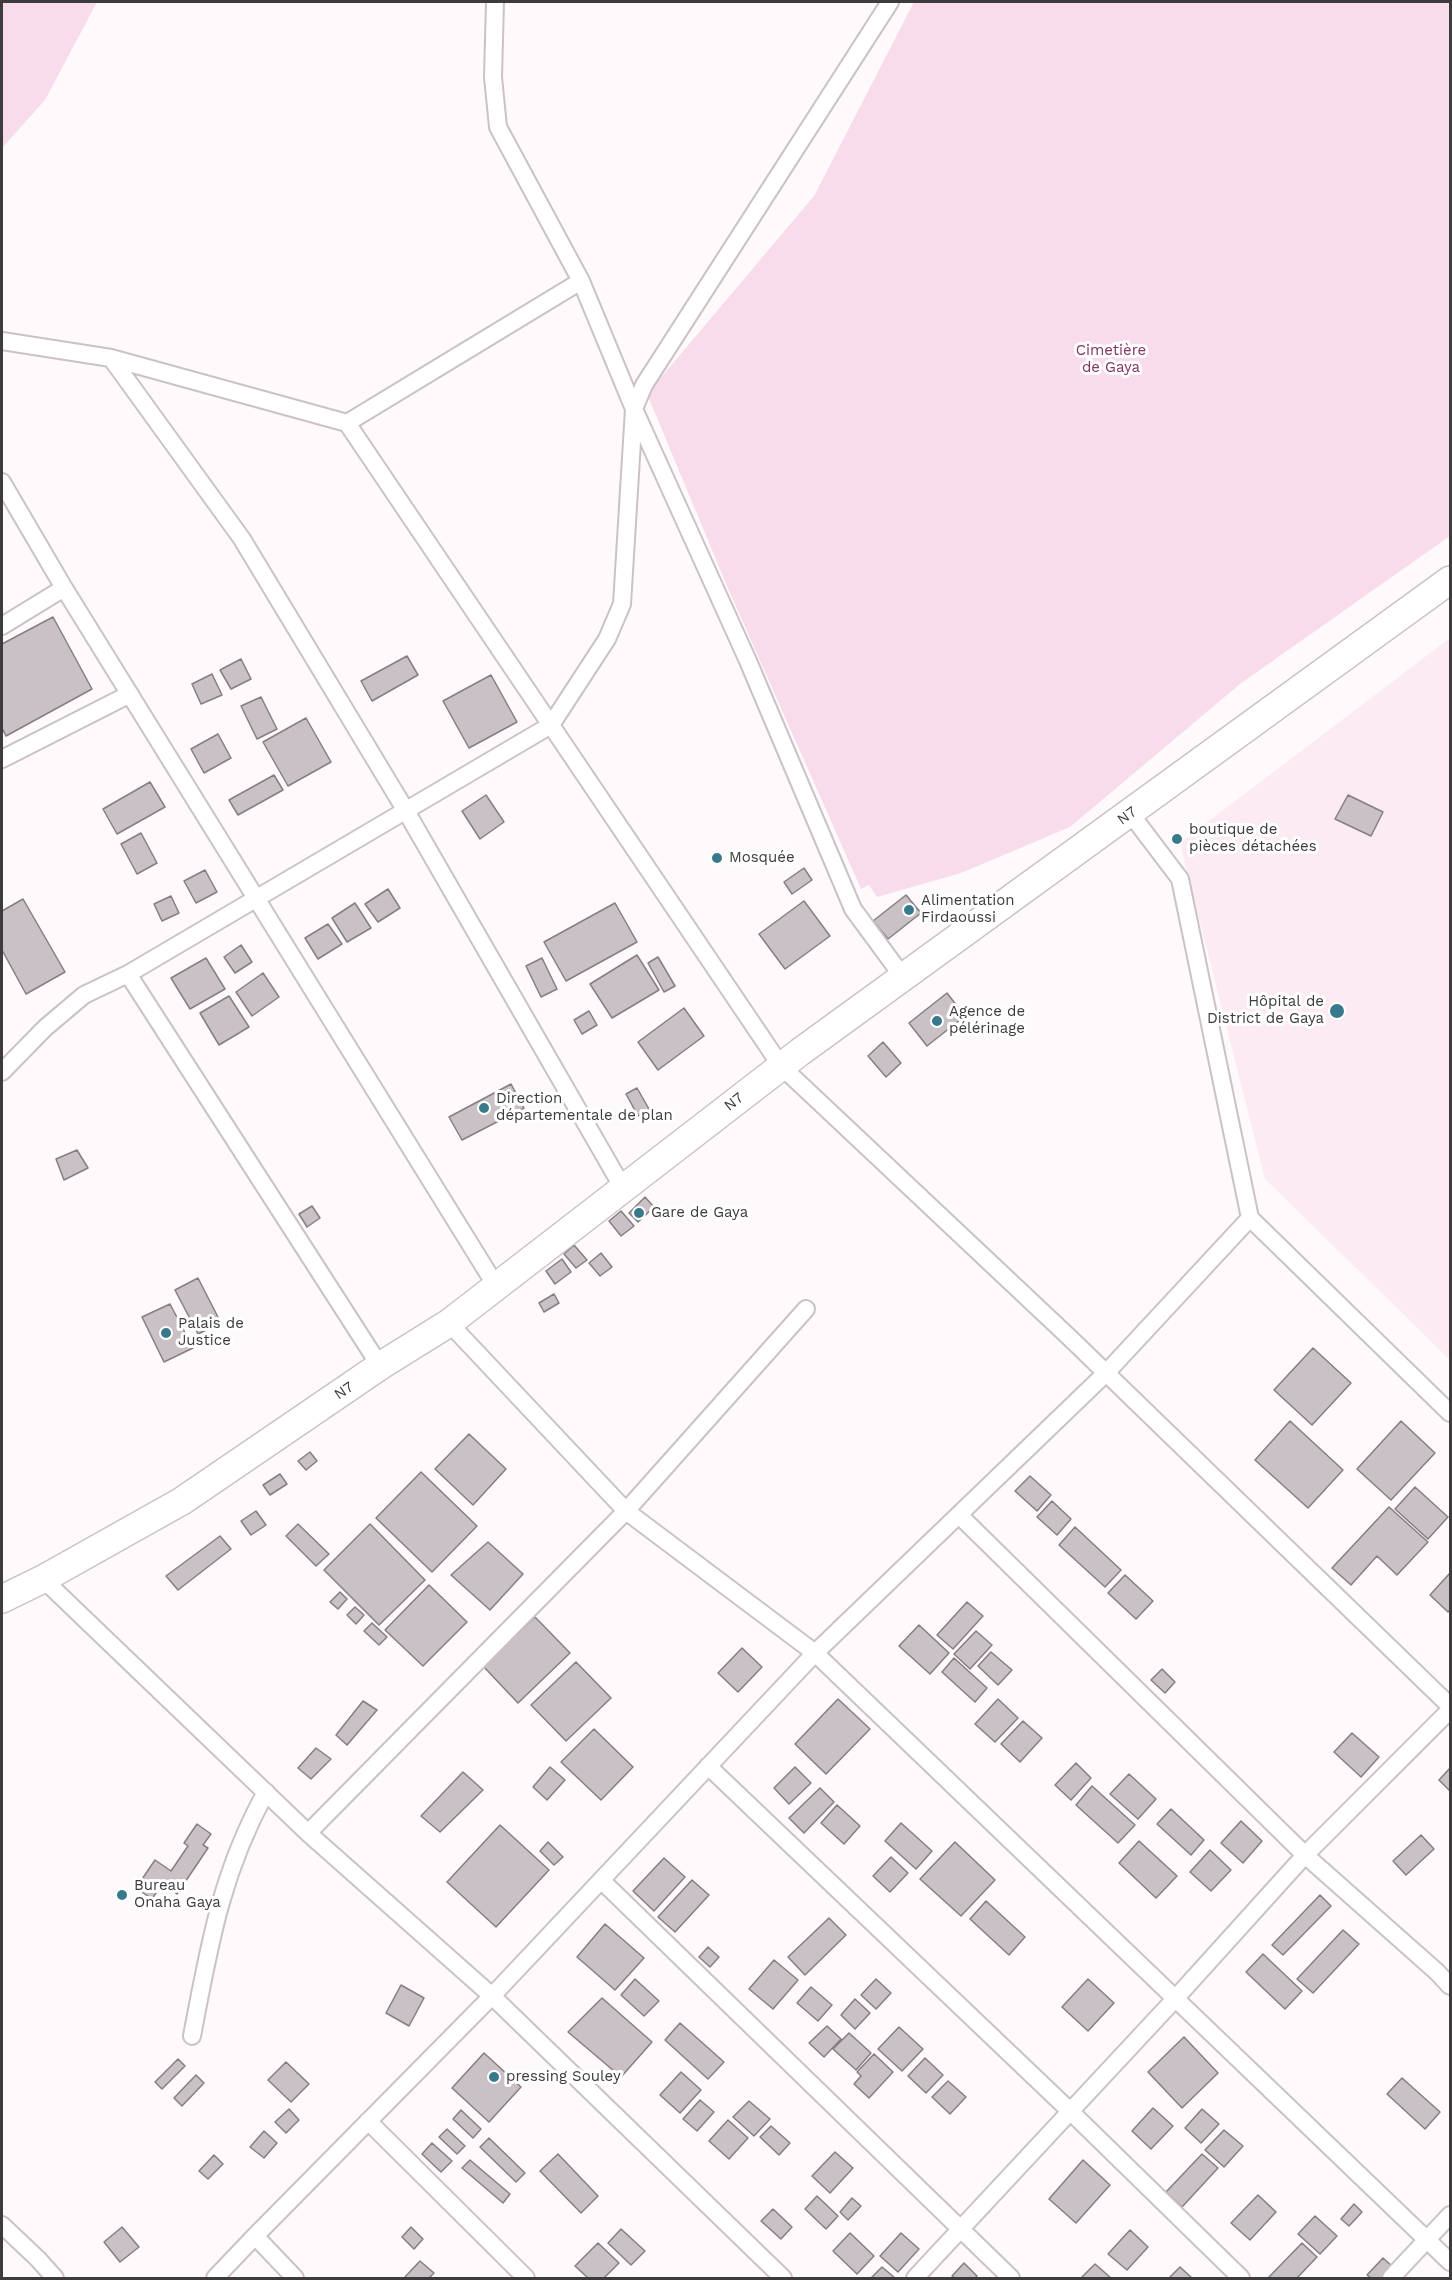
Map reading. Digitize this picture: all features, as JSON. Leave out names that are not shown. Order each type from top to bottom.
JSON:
[{"type":"main road","name":"N7","points":[[2,1599],[43,1579],[182,1501],[380,1366],[449,1323],[781,1066],[1450,580]]},
{"type":"street","points":[[495,2],[493,77],[498,127],[581,281],[634,410],[748,661],[853,909],[903,977]]},
{"type":"street","points":[[2,1072],[45,1028],[84,995],[128,974],[551,725],[607,639],[622,604],[634,410],[644,386],[890,2]]},
{"type":"street","points":[[347,423],[581,281]]},
{"type":"street","points":[[2,341],[111,358],[347,423],[781,1066],[1106,1373],[1450,1708],[1305,1855],[1071,2112],[915,2278]]},
{"type":"street","points":[[111,358],[242,539],[406,812],[623,1188]]},
{"type":"street","points":[[2,482],[64,588],[496,1286]]},
{"type":"street","points":[[2,626],[64,588]]},
{"type":"street","points":[[2,759],[130,694]]},
{"type":"street","points":[[1130,813],[1180,879],[1250,1218],[1450,1413]]},
{"type":"street","points":[[128,974],[380,1366]]},
{"type":"street","points":[[215,2278],[492,1996],[815,1653],[1106,1373],[1250,1218]]},
{"type":"street","points":[[308,1833],[626,1511],[806,1309]]},
{"type":"street","points":[[449,1323],[626,1511],[815,1653],[1174,2000],[1450,2262]]},
{"type":"street","points":[[959,1515],[1305,1855],[1450,1986]]},
{"type":"street","points":[[43,1579],[308,1833],[492,1996],[783,2278]]},
{"type":"street","points":[[708,1766],[1071,2112],[1241,2278]]},
{"type":"street","points":[[192,2036],[210,1938],[227,1877],[248,1824],[266,1792]]},
{"type":"street","points":[[601,1880],[1011,2278]]},
{"type":"street","points":[[368,2121],[526,2278]]},
{"type":"street","points":[[1391,2278],[1450,2215]]},
{"type":"street","points":[[2,2225],[55,2278]]},
{"type":"street","points":[[255,2236],[295,2278]]},
{"type":"shaded area","name":"Hôpital de District de Gaya","points":[[1450,638],[1450,1360],[1265,1179],[1180,843]]},
{"type":"green space","points":[[2,2],[97,2],[45,100],[2,148]]},
{"type":"green space","name":"Cimetière de Gaya","points":[[914,2],[1450,2],[1450,536],[1240,684],[1070,827],[961,873],[877,897],[869,885],[861,889],[727,586],[647,394],[814,196]]},
{"type":"building","points":[[53,617],[92,689],[6,736],[2,728],[2,644]]},
{"type":"building","points":[[407,656],[418,675],[372,701],[361,681]]},
{"type":"building","points":[[241,659],[251,679],[231,689],[220,670]]},
{"type":"building","points":[[212,674],[222,695],[201,704],[192,684]]},
{"type":"building","points":[[491,675],[517,722],[469,748],[443,701]]},
{"type":"building","points":[[261,697],[277,729],[257,739],[241,706]]},
{"type":"building","points":[[306,718],[331,762],[288,786],[263,742]]},
{"type":"building","points":[[218,734],[231,758],[204,773],[191,749]]},
{"type":"building","points":[[274,775],[283,790],[238,815],[229,800]]},
{"type":"building","points":[[150,782],[165,807],[117,834],[103,809]]},
{"type":"building","points":[[486,795],[504,822],[480,839],[462,811]]},
{"type":"building","points":[[1348,795],[1383,812],[1371,836],[1335,819]]},
{"type":"building","points":[[141,833],[157,863],[137,874],[121,844]]},
{"type":"building","points":[[804,868],[812,880],[792,894],[784,882]]},
{"type":"building","points":[[205,870],[217,892],[196,903],[184,881]]},
{"type":"building","points":[[388,889],[400,908],[378,922],[365,904]]},
{"type":"building","points":[[906,895],[921,913],[888,939],[873,921]]},
{"type":"building","points":[[171,896],[179,913],[162,921],[154,904]]},
{"type":"building","points":[[23,899],[65,972],[26,994],[2,950],[2,911]]},
{"type":"building","points":[[804,901],[830,936],[785,969],[759,934]]},
{"type":"building","points":[[355,903],[371,928],[347,942],[332,918]]},
{"type":"building","points":[[615,903],[637,942],[566,981],[544,942]]},
{"type":"building","points":[[328,924],[342,944],[318,959],[305,938]]},
{"type":"building","points":[[241,945],[252,962],[235,973],[224,957]]},
{"type":"building","points":[[637,955],[659,990],[612,1018],[590,984]]},
{"type":"building","points":[[658,957],[675,986],[664,992],[648,963]]},
{"type":"building","points":[[206,958],[225,989],[190,1009],[171,978]]},
{"type":"building","points":[[542,958],[557,989],[541,997],[526,966]]},
{"type":"building","points":[[263,973],[279,997],[252,1016],[236,992]]},
{"type":"building","points":[[947,993],[965,1016],[927,1046],[909,1023]]},
{"type":"building","points":[[229,996],[249,1027],[219,1045],[200,1013]]},
{"type":"building","points":[[684,1008],[704,1036],[658,1070],[638,1042]]},
{"type":"building","points":[[589,1011],[597,1025],[582,1034],[574,1020]]},
{"type":"building","points":[[883,1042],[901,1063],[886,1077],[868,1056]]},
{"type":"building","points":[[511,1084],[524,1108],[462,1140],[449,1117]]},
{"type":"building","points":[[637,1088],[649,1109],[638,1116],[626,1094]]},
{"type":"building","points":[[77,1150],[88,1168],[64,1180],[56,1159]]},
{"type":"building","points":[[645,1197],[654,1207],[638,1222],[629,1213]]},
{"type":"building","points":[[312,1206],[320,1218],[307,1227],[299,1214]]},
{"type":"building","points":[[621,1211],[634,1226],[621,1236],[609,1221]]},
{"type":"building","points":[[574,1245],[587,1260],[576,1268],[564,1254]]},
{"type":"building","points":[[601,1253],[612,1267],[600,1276],[589,1263]]},
{"type":"building","points":[[562,1259],[571,1272],[555,1284],[546,1271]]},
{"type":"building","points":[[198,1278],[221,1323],[198,1334],[175,1290]]},
{"type":"building","points":[[554,1294],[559,1303],[544,1312],[539,1303]]},
{"type":"building","points":[[170,1304],[193,1348],[164,1362],[142,1317]]},
{"type":"building","points":[[1313,1348],[1351,1383],[1312,1425],[1274,1390]]},
{"type":"building","points":[[1290,1421],[1343,1470],[1308,1508],[1255,1460]]},
{"type":"building","points":[[1401,1421],[1435,1453],[1391,1500],[1357,1469]]},
{"type":"building","points":[[469,1434],[506,1469],[473,1505],[435,1469]]},
{"type":"building","points":[[310,1452],[317,1461],[306,1470],[298,1461]]},
{"type":"building","points":[[421,1472],[477,1526],[432,1572],[376,1518]]},
{"type":"building","points":[[280,1474],[287,1484],[270,1495],[263,1485]]},
{"type":"building","points":[[1030,1476],[1051,1495],[1037,1511],[1015,1491]]},
{"type":"building","points":[[1415,1487],[1448,1517],[1428,1539],[1395,1509]]},
{"type":"building","points":[[1052,1501],[1071,1519],[1057,1535],[1037,1517]]},
{"type":"building","points":[[1389,1507],[1428,1542],[1397,1575],[1377,1556],[1351,1585],[1332,1568]]},
{"type":"building","points":[[256,1511],[266,1525],[251,1535],[241,1521]]},
{"type":"building","points":[[298,1524],[329,1554],[316,1566],[286,1536]]},
{"type":"building","points":[[370,1524],[425,1580],[379,1625],[324,1570]]},
{"type":"building","points":[[1075,1527],[1121,1570],[1105,1587],[1059,1545]]},
{"type":"building","points":[[220,1536],[231,1549],[178,1590],[166,1576]]},
{"type":"building","points":[[488,1542],[523,1574],[490,1610],[451,1575]]},
{"type":"building","points":[[1450,1573],[1450,1610],[1448,1612],[1430,1595]]},
{"type":"building","points":[[1125,1575],[1153,1601],[1136,1619],[1108,1593]]},
{"type":"building","points":[[429,1585],[467,1622],[423,1666],[385,1630]]},
{"type":"building","points":[[340,1592],[347,1599],[338,1609],[330,1602]]},
{"type":"building","points":[[967,1602],[983,1616],[953,1649],[937,1635]]},
{"type":"building","points":[[355,1607],[364,1615],[356,1624],[347,1615]]},
{"type":"building","points":[[535,1617],[570,1653],[518,1703],[483,1666]]},
{"type":"building","points":[[372,1623],[387,1637],[379,1645],[364,1631]]},
{"type":"building","points":[[919,1625],[949,1653],[930,1674],[899,1646]]},
{"type":"building","points":[[976,1631],[992,1645],[970,1669],[954,1654]]},
{"type":"building","points":[[742,1648],[762,1667],[738,1692],[718,1673]]},
{"type":"building","points":[[991,1652],[1012,1670],[998,1685],[978,1666]]},
{"type":"building","points":[[954,1658],[987,1688],[975,1702],[942,1672]]},
{"type":"building","points":[[576,1662],[611,1698],[566,1741],[531,1705]]},
{"type":"building","points":[[1162,1669],[1175,1682],[1165,1693],[1151,1680]]},
{"type":"building","points":[[838,1699],[870,1729],[826,1774],[795,1744]]},
{"type":"building","points":[[998,1699],[1018,1718],[995,1742],[975,1724]]},
{"type":"building","points":[[363,1701],[377,1710],[347,1745],[336,1735]]},
{"type":"building","points":[[1023,1721],[1042,1738],[1020,1762],[1001,1744]]},
{"type":"building","points":[[594,1729],[633,1767],[601,1800],[561,1762]]},
{"type":"building","points":[[1352,1733],[1379,1757],[1361,1777],[1334,1752]]},
{"type":"building","points":[[316,1748],[331,1759],[311,1779],[298,1768]]},
{"type":"building","points":[[1076,1763],[1091,1778],[1071,1800],[1055,1785]]},
{"type":"building","points":[[550,1767],[565,1780],[547,1800],[533,1787]]},
{"type":"building","points":[[795,1767],[811,1783],[789,1804],[774,1788]]},
{"type":"building","points":[[1450,1768],[1450,1791],[1439,1780]]},
{"type":"building","points":[[463,1772],[483,1790],[440,1832],[421,1816]]},
{"type":"building","points":[[1129,1774],[1156,1799],[1138,1819],[1110,1794]]},
{"type":"building","points":[[1092,1786],[1135,1825],[1118,1843],[1076,1805]]},
{"type":"building","points":[[820,1788],[834,1802],[804,1833],[789,1818]]},
{"type":"building","points":[[837,1805],[860,1826],[844,1844],[821,1823]]},
{"type":"building","points":[[1171,1809],[1204,1840],[1191,1855],[1157,1824]]},
{"type":"building","points":[[1241,1821],[1262,1841],[1243,1863],[1221,1843]]},
{"type":"building","points":[[901,1823],[932,1851],[916,1869],[885,1841]]},
{"type":"building","points":[[197,1824],[211,1834],[203,1845],[208,1848],[177,1894],[162,1884],[152,1899],[136,1888],[155,1860],[171,1871],[188,1846],[184,1843]]},
{"type":"building","points":[[500,1825],[549,1870],[496,1927],[447,1882]]},
{"type":"building","points":[[1421,1835],[1434,1849],[1406,1875],[1393,1861]]},
{"type":"building","points":[[1139,1841],[1177,1876],[1156,1898],[1119,1863]]},
{"type":"building","points":[[548,1842],[563,1857],[554,1865],[540,1851]]},
{"type":"building","points":[[955,1842],[995,1880],[961,1916],[920,1879]]},
{"type":"building","points":[[1210,1850],[1231,1870],[1211,1891],[1190,1872]]},
{"type":"building","points":[[891,1857],[908,1873],[890,1892],[873,1876]]},
{"type":"building","points":[[664,1858],[685,1877],[654,1911],[633,1891]]},
{"type":"building","points":[[692,1880],[709,1895],[675,1932],[658,1917]]},
{"type":"building","points":[[1320,1895],[1331,1906],[1283,1955],[1272,1945]]},
{"type":"building","points":[[986,1901],[1025,1937],[1009,1955],[970,1919]]},
{"type":"building","points":[[829,1918],[846,1935],[805,1975],[788,1957]]},
{"type":"building","points":[[605,1924],[644,1958],[615,1990],[577,1957]]},
{"type":"building","points":[[1343,1930],[1359,1944],[1313,1993],[1297,1979]]},
{"type":"building","points":[[708,1947],[719,1957],[710,1967],[699,1957]]},
{"type":"building","points":[[1263,1954],[1302,1991],[1285,2009],[1246,1972]]},
{"type":"building","points":[[774,1960],[798,1980],[773,2009],[749,1989]]},
{"type":"building","points":[[635,1979],[659,2001],[644,2016],[621,1995]]},
{"type":"building","points":[[876,1979],[891,1993],[876,2009],[861,1995]]},
{"type":"building","points":[[1088,1979],[1114,2003],[1088,2031],[1062,2007]]},
{"type":"building","points":[[401,1985],[424,1998],[409,2026],[386,2013]]},
{"type":"building","points":[[811,1987],[832,2005],[818,2021],[797,2003]]},
{"type":"building","points":[[602,1998],[652,2042],[621,2077],[568,2032]]},
{"type":"building","points":[[855,1999],[870,2013],[855,2029],[841,2015]]},
{"type":"building","points":[[680,2023],[724,2062],[708,2079],[665,2040]]},
{"type":"building","points":[[827,2026],[841,2039],[824,2057],[809,2043]]},
{"type":"building","points":[[899,2027],[923,2049],[902,2071],[878,2049]]},
{"type":"building","points":[[849,2033],[871,2053],[856,2070],[833,2049]]},
{"type":"building","points":[[1184,2037],[1218,2073],[1182,2108],[1148,2072]]},
{"type":"building","points":[[484,2053],[521,2087],[489,2122],[452,2088]]},
{"type":"building","points":[[874,2054],[893,2072],[869,2098],[854,2084],[861,2076],[857,2072]]},
{"type":"building","points":[[925,2058],[943,2075],[926,2093],[908,2076]]},
{"type":"building","points":[[178,2059],[185,2066],[162,2089],[155,2082]]},
{"type":"building","points":[[286,2062],[309,2084],[291,2102],[268,2080]]},
{"type":"building","points":[[681,2072],[701,2090],[680,2113],[660,2095]]},
{"type":"building","points":[[196,2075],[204,2083],[182,2106],[174,2098]]},
{"type":"building","points":[[1402,2078],[1440,2112],[1425,2129],[1387,2094]]},
{"type":"building","points":[[948,2081],[966,2097],[950,2114],[932,2097]]},
{"type":"building","points":[[700,2100],[714,2112],[697,2131],[683,2119]]},
{"type":"building","points":[[749,2101],[770,2119],[754,2136],[733,2117]]},
{"type":"building","points":[[1153,2108],[1173,2126],[1151,2149],[1132,2131]]},
{"type":"building","points":[[289,2109],[299,2120],[286,2133],[275,2122]]},
{"type":"building","points":[[1202,2109],[1219,2124],[1201,2143],[1185,2128]]},
{"type":"building","points":[[461,2110],[481,2129],[473,2138],[453,2119]]},
{"type":"building","points":[[728,2120],[748,2138],[729,2159],[709,2141]]},
{"type":"building","points":[[771,2126],[790,2143],[779,2155],[760,2137]]},
{"type":"building","points":[[447,2129],[465,2146],[457,2154],[439,2137]]},
{"type":"building","points":[[1224,2130],[1243,2146],[1224,2167],[1205,2150]]},
{"type":"building","points":[[264,2131],[277,2143],[264,2158],[250,2147]]},
{"type":"building","points":[[489,2138],[525,2173],[516,2182],[480,2147]]},
{"type":"building","points":[[432,2143],[452,2161],[441,2172],[422,2154]]},
{"type":"building","points":[[835,2152],[853,2168],[830,2193],[812,2176]]},
{"type":"building","points":[[558,2154],[598,2196],[581,2213],[540,2171]]},
{"type":"building","points":[[1202,2154],[1218,2168],[1182,2207],[1166,2192]]},
{"type":"building","points":[[214,2155],[223,2164],[208,2179],[199,2171]]},
{"type":"building","points":[[470,2160],[510,2194],[503,2203],[462,2168]]},
{"type":"building","points":[[1083,2160],[1110,2185],[1076,2223],[1049,2199]]},
{"type":"building","points":[[1258,2195],[1276,2212],[1250,2240],[1231,2223]]},
{"type":"building","points":[[817,2196],[838,2216],[826,2229],[805,2209]]},
{"type":"building","points":[[852,2198],[861,2206],[848,2220],[840,2212]]},
{"type":"building","points":[[1354,2204],[1362,2212],[1349,2226],[1341,2219]]},
{"type":"building","points":[[773,2209],[792,2227],[781,2239],[761,2221]]},
{"type":"building","points":[[1315,2216],[1337,2236],[1320,2254],[1298,2234]]},
{"type":"building","points":[[122,2227],[139,2247],[120,2262],[104,2242]]},
{"type":"building","points":[[411,2227],[423,2239],[414,2249],[402,2237]]},
{"type":"building","points":[[621,2229],[645,2251],[631,2265],[608,2243]]},
{"type":"building","points":[[1130,2230],[1148,2247],[1127,2270],[1108,2254]]},
{"type":"building","points":[[850,2233],[874,2256],[857,2274],[833,2251]]},
{"type":"building","points":[[901,2233],[919,2249],[898,2272],[880,2256]]},
{"type":"building","points":[[598,2243],[619,2263],[604,2278],[588,2278],[575,2266]]},
{"type":"building","points":[[1302,2243],[1317,2257],[1297,2278],[1268,2278]]},
{"type":"building","points":[[1383,2258],[1394,2268],[1384,2278],[1371,2278],[1367,2275]]},
{"type":"building","points":[[420,2261],[434,2273],[429,2278],[404,2278]]},
{"type":"building","points":[[964,2263],[977,2276],[975,2278],[952,2276]]},
{"type":"building","points":[[1095,2264],[1111,2278],[1081,2278]]},
{"type":"building","points":[[882,2267],[895,2278],[871,2278]]},
{"type":"building","points":[[1180,2267],[1192,2278],[1169,2278]]},
{"type":"place","name":"boutique de pièces détachées","points":[[1177,839]]},
{"type":"place","name":"Mosquée","points":[[717,858]]},
{"type":"place","name":"Alimentation Firdaoussi","points":[[909,910]]},
{"type":"place","name":"Hôpital de District de Gaya","points":[[1337,1011]]},
{"type":"place","name":"Agence de pélérinage","points":[[937,1021]]},
{"type":"place","name":"Direction départementale de plan","points":[[484,1108]]},
{"type":"place","name":"Gare de Gaya","points":[[639,1213]]},
{"type":"place","name":"Palais de Justice","points":[[166,1333]]},
{"type":"place","name":"Bureau Onaha Gaya","points":[[122,1895]]},
{"type":"place","name":"pressing Souley","points":[[494,2077]]}]
